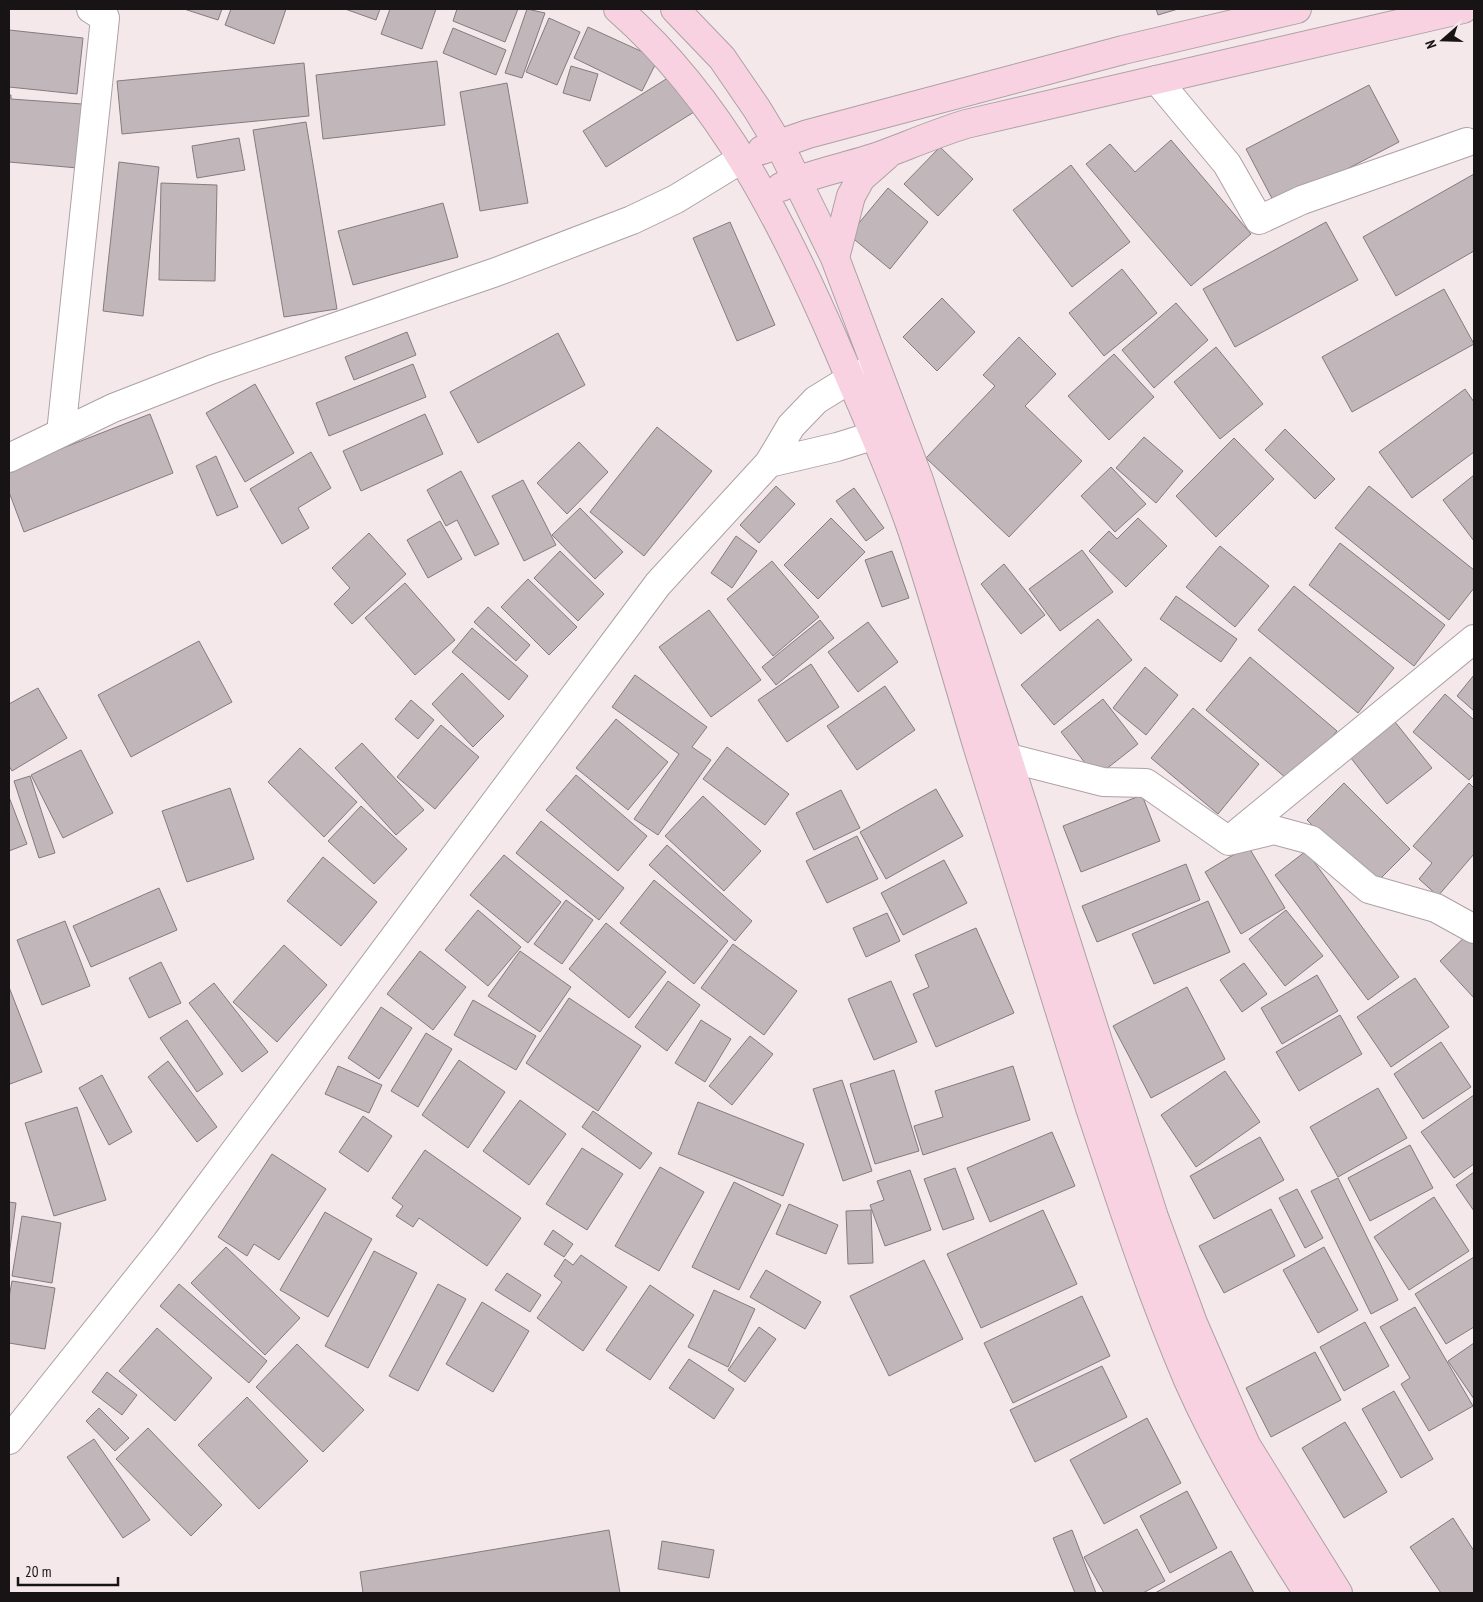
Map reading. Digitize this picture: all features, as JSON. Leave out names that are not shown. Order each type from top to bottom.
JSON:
[{"type":"main road","points":[[618,9],[643,31],[690,84],[743,158],[762,196],[802,266],[850,379],[919,480],[1154,1217],[1193,1324],[1246,1445],[1338,1593]]},
{"type":"main road","points":[[675,9],[722,58],[777,143],[835,258],[875,368],[886,431],[911,529],[1056,1001],[1149,1283],[1189,1382],[1213,1433],[1242,1488],[1308,1593]]},
{"type":"main road","points":[[743,158],[777,143],[1122,50],[1297,9]]},
{"type":"main road","points":[[762,196],[797,180],[890,152],[912,142],[966,124],[1463,9]]},
{"type":"main road","points":[[835,258],[851,196],[861,178],[890,152]]},
{"type":"street","points":[[61,433],[104,18],[91,9]]},
{"type":"street","points":[[1157,80],[1227,164],[1259,220],[1302,200],[1467,142]]},
{"type":"street","points":[[9,458],[113,408],[213,369],[496,272],[632,220],[676,199],[743,158]]},
{"type":"street","points":[[9,1440],[173,1234],[658,584],[769,463],[791,426],[816,400],[850,379],[875,368]]},
{"type":"street","points":[[769,463],[805,456],[886,431]]},
{"type":"street","points":[[1229,841],[1474,639]]},
{"type":"street","points":[[1009,758],[1103,782],[1146,783],[1229,841],[1274,830],[1311,840],[1369,889],[1436,908],[1474,929]]},
{"type":"building","points":[[184,9],[222,9],[218,20]]},
{"type":"building","points":[[231,9],[286,9],[274,44],[225,25]]},
{"type":"building","points":[[345,9],[380,9],[376,20]]},
{"type":"building","points":[[390,9],[436,9],[422,49],[381,34]]},
{"type":"building","points":[[457,9],[518,9],[505,42],[453,21]]},
{"type":"building","points":[[527,9],[545,13],[522,78],[505,73]]},
{"type":"building","points":[[1156,9],[1178,9],[1158,15]]},
{"type":"building","points":[[549,18],[580,32],[557,85],[526,72]]},
{"type":"building","points":[[588,27],[658,59],[642,91],[574,58]]},
{"type":"building","points":[[453,28],[506,50],[496,75],[443,53]]},
{"type":"building","points":[[9,30],[83,38],[77,94],[9,87]]},
{"type":"building","points":[[437,61],[445,125],[323,139],[316,75]]},
{"type":"building","points":[[304,63],[309,116],[122,134],[117,81]]},
{"type":"building","points":[[571,66],[598,74],[590,101],[563,93]]},
{"type":"building","points":[[671,76],[694,112],[606,167],[583,131]]},
{"type":"building","points":[[507,83],[528,203],[480,211],[460,92]]},
{"type":"building","points":[[1369,85],[1399,142],[1276,206],[1246,149]]},
{"type":"building","points":[[9,95],[11,95],[11,99],[82,104],[78,168],[9,162]]},
{"type":"building","points":[[306,122],[337,309],[284,317],[253,130]]},
{"type":"building","points":[[239,138],[245,170],[197,178],[192,146]]},
{"type":"building","points":[[1171,140],[1251,234],[1191,286],[1086,164],[1110,144],[1135,172]]},
{"type":"building","points":[[940,147],[973,179],[938,216],[904,184]]},
{"type":"building","points":[[119,162],[159,167],[143,316],[103,311]]},
{"type":"building","points":[[1071,165],[1130,242],[1072,287],[1013,210]]},
{"type":"building","points":[[1474,174],[1474,251],[1396,296],[1363,237]]},
{"type":"building","points":[[161,183],[217,185],[215,281],[159,280]]},
{"type":"building","points":[[888,188],[928,222],[890,269],[849,235]]},
{"type":"building","points":[[443,203],[458,257],[353,285],[338,231]]},
{"type":"building","points":[[730,222],[775,325],[737,341],[693,238]]},
{"type":"building","points":[[1326,222],[1358,280],[1235,347],[1203,289]]},
{"type":"building","points":[[1122,269],[1157,313],[1104,356],[1069,313]]},
{"type":"building","points":[[1444,289],[1474,344],[1352,412],[1322,357]]},
{"type":"building","points":[[942,298],[975,332],[937,371],[903,337]]},
{"type":"building","points":[[1176,303],[1208,340],[1154,388],[1122,350]]},
{"type":"building","points":[[407,332],[416,355],[354,380],[345,357]]},
{"type":"building","points":[[558,333],[585,385],[478,443],[450,392]]},
{"type":"building","points":[[1019,337],[1056,374],[1025,406],[1082,461],[1009,537],[926,458],[995,386],[983,375]]},
{"type":"building","points":[[1216,347],[1263,404],[1220,439],[1174,382]]},
{"type":"building","points":[[1114,354],[1154,397],[1109,440],[1068,396]]},
{"type":"building","points":[[413,364],[426,397],[329,436],[316,403]]},
{"type":"building","points":[[255,384],[294,453],[245,482],[206,413]]},
{"type":"building","points":[[1465,389],[1474,402],[1474,452],[1412,498],[1379,452]]},
{"type":"building","points":[[150,414],[173,473],[24,532],[9,492],[9,469]]},
{"type":"building","points":[[425,414],[443,454],[361,491],[343,451]]},
{"type":"building","points":[[657,427],[712,471],[644,556],[590,512]]},
{"type":"building","points":[[1285,429],[1335,479],[1315,499],[1265,450]]},
{"type":"building","points":[[1144,437],[1183,471],[1156,503],[1116,468]]},
{"type":"building","points":[[1234,438],[1274,479],[1216,537],[1176,496]]},
{"type":"building","points":[[579,442],[608,472],[567,514],[537,483]]},
{"type":"building","points":[[311,452],[331,488],[298,508],[309,528],[282,544],[250,489]]},
{"type":"building","points":[[216,456],[238,507],[217,516],[196,466]]},
{"type":"building","points":[[1111,467],[1146,504],[1115,532],[1081,496]]},
{"type":"building","points":[[461,471],[499,544],[475,556],[457,520],[446,526],[427,490]]},
{"type":"building","points":[[1474,475],[1474,541],[1443,500]]},
{"type":"building","points":[[523,480],[556,545],[524,561],[492,496]]},
{"type":"building","points":[[776,486],[795,504],[759,543],[740,525]]},
{"type":"building","points":[[1369,486],[1474,570],[1474,588],[1449,620],[1335,528]]},
{"type":"building","points":[[854,488],[884,528],[866,541],[836,501]]},
{"type":"building","points":[[580,508],[623,552],[595,579],[552,535]]},
{"type":"building","points":[[831,518],[865,552],[818,599],[784,565]]},
{"type":"building","points":[[1138,518],[1167,546],[1126,587],[1089,551],[1109,531],[1117,539]]},
{"type":"building","points":[[440,521],[462,559],[428,578],[407,540]]},
{"type":"building","points":[[369,533],[406,574],[352,624],[334,604],[350,588],[332,568]]},
{"type":"building","points":[[736,536],[757,551],[732,588],[711,573]]},
{"type":"building","points":[[1340,543],[1445,625],[1414,666],[1309,585]]},
{"type":"building","points":[[1220,546],[1269,586],[1235,627],[1186,587]]},
{"type":"building","points":[[1082,550],[1113,592],[1060,631],[1029,589]]},
{"type":"building","points":[[560,551],[604,594],[578,621],[534,578]]},
{"type":"building","points":[[892,551],[909,598],[882,607],[865,560]]},
{"type":"building","points":[[772,561],[819,617],[773,656],[727,599]]},
{"type":"building","points":[[1004,564],[1045,615],[1021,634],[981,584]]},
{"type":"building","points":[[528,579],[577,627],[549,655],[501,607]]},
{"type":"building","points":[[405,583],[455,640],[415,675],[365,618]]},
{"type":"building","points":[[1294,586],[1394,668],[1358,713],[1258,630]]},
{"type":"building","points":[[1176,596],[1237,639],[1221,662],[1160,619]]},
{"type":"building","points":[[488,607],[530,645],[516,661],[474,622]]},
{"type":"building","points":[[709,610],[761,680],[711,717],[659,647]]},
{"type":"building","points":[[1098,619],[1132,660],[1054,725],[1021,685]]},
{"type":"building","points":[[820,620],[834,638],[776,685],[762,667]]},
{"type":"building","points":[[868,622],[898,662],[858,692],[828,652]]},
{"type":"building","points":[[472,628],[528,676],[509,700],[452,652]]},
{"type":"building","points":[[199,641],[232,702],[131,757],[98,695]]},
{"type":"building","points":[[1250,657],[1337,731],[1293,784],[1206,710]]},
{"type":"building","points":[[811,664],[839,707],[787,742],[758,700]]},
{"type":"building","points":[[1145,667],[1178,695],[1146,735],[1113,708]]},
{"type":"building","points":[[462,673],[504,716],[473,747],[432,704]]},
{"type":"building","points":[[635,675],[707,727],[692,747],[711,760],[658,835],[634,819],[679,754],[612,707]]},
{"type":"building","points":[[1474,675],[1474,711],[1457,696]]},
{"type":"building","points":[[885,686],[915,730],[857,770],[827,726]]},
{"type":"building","points":[[38,688],[67,738],[12,771],[9,766],[9,704]]},
{"type":"building","points":[[1445,694],[1474,720],[1474,774],[1469,780],[1413,732]]},
{"type":"building","points":[[1103,699],[1138,744],[1096,777],[1061,732]]},
{"type":"building","points":[[411,700],[434,720],[418,739],[395,719]]},
{"type":"building","points":[[1193,708],[1259,764],[1218,814],[1151,758]]},
{"type":"building","points":[[1391,717],[1432,768],[1387,804],[1347,753]]},
{"type":"building","points":[[616,719],[668,762],[628,810],[576,768]]},
{"type":"building","points":[[441,725],[479,757],[435,809],[397,777]]},
{"type":"building","points":[[362,743],[424,810],[396,835],[335,768]]},
{"type":"building","points":[[727,747],[789,794],[765,825],[703,779]]},
{"type":"building","points":[[300,748],[357,802],[324,837],[268,782]]},
{"type":"building","points":[[81,750],[113,813],[63,838],[31,775]]},
{"type":"building","points":[[576,775],[647,836],[618,871],[546,810]]},
{"type":"building","points":[[30,776],[55,853],[39,858],[14,781]]},
{"type":"building","points":[[1344,783],[1410,849],[1373,886],[1307,820]]},
{"type":"building","points":[[1469,783],[1474,788],[1474,854],[1438,896],[1419,879],[1432,863],[1413,846]]},
{"type":"building","points":[[230,788],[254,859],[187,882],[162,811]]},
{"type":"building","points":[[936,789],[963,836],[886,879],[860,832]]},
{"type":"building","points":[[841,790],[860,828],[814,850],[796,813]]},
{"type":"building","points":[[1142,795],[1160,841],[1081,872],[1063,826]]},
{"type":"building","points":[[703,796],[761,851],[724,891],[665,836]]},
{"type":"building","points":[[9,797],[27,844],[9,851]]},
{"type":"building","points":[[361,806],[407,849],[374,884],[328,841]]},
{"type":"building","points":[[541,821],[624,888],[599,920],[516,853]]},
{"type":"building","points":[[857,836],[878,879],[827,903],[806,861]]},
{"type":"building","points":[[667,845],[752,921],[735,941],[649,865]]},
{"type":"building","points":[[1248,846],[1285,908],[1241,934],[1205,872]]},
{"type":"building","points":[[1306,851],[1399,977],[1368,1000],[1275,875]]},
{"type":"building","points":[[504,855],[561,902],[528,943],[470,895]]},
{"type":"building","points":[[323,857],[377,902],[341,946],[287,901]]},
{"type":"building","points":[[944,860],[967,903],[903,935],[881,893]]},
{"type":"building","points":[[1186,864],[1200,900],[1097,942],[1082,906]]},
{"type":"building","points":[[654,880],[728,941],[694,984],[620,923]]},
{"type":"building","points":[[159,888],[177,930],[91,967],[73,926]]},
{"type":"building","points":[[566,900],[593,920],[562,964],[534,944]]},
{"type":"building","points":[[1208,901],[1230,952],[1154,984],[1132,934]]},
{"type":"building","points":[[478,910],[521,947],[488,986],[445,950]]},
{"type":"building","points":[[1286,910],[1323,956],[1285,986],[1249,939]]},
{"type":"building","points":[[887,913],[900,941],[866,957],[853,928]]},
{"type":"building","points":[[65,921],[90,986],[42,1005],[17,940]]},
{"type":"building","points":[[606,923],[666,972],[629,1018],[569,969]]},
{"type":"building","points":[[976,928],[1014,1013],[936,1047],[913,994],[929,987],[915,955]]},
{"type":"building","points":[[1473,929],[1474,931],[1474,998],[1440,961]]},
{"type":"building","points":[[733,944],[797,991],[764,1035],[701,988]]},
{"type":"building","points":[[284,945],[327,985],[277,1042],[233,1002]]},
{"type":"building","points":[[420,951],[466,987],[433,1030],[387,994]]},
{"type":"building","points":[[520,951],[571,987],[540,1032],[488,996]]},
{"type":"building","points":[[161,962],[181,1003],[149,1018],[129,978]]},
{"type":"building","points":[[1244,963],[1267,994],[1242,1012],[1220,980]]},
{"type":"building","points":[[1317,975],[1338,1011],[1282,1044],[1261,1008]]},
{"type":"building","points":[[1415,978],[1449,1027],[1391,1067],[1357,1017]]},
{"type":"building","points":[[668,981],[700,1005],[667,1051],[635,1027]]},
{"type":"building","points":[[891,981],[917,1042],[874,1060],[848,999]]},
{"type":"building","points":[[214,983],[268,1052],[242,1072],[189,1003]]},
{"type":"building","points":[[9,987],[42,1072],[10,1084],[9,1081]]},
{"type":"building","points":[[1187,987],[1225,1059],[1151,1098],[1113,1026]]},
{"type":"building","points":[[569,998],[641,1046],[598,1111],[526,1063]]},
{"type":"building","points":[[473,1000],[536,1036],[516,1070],[454,1035]]},
{"type":"building","points":[[381,1007],[412,1028],[379,1079],[348,1058]]},
{"type":"building","points":[[1340,1015],[1362,1054],[1299,1091],[1276,1052]]},
{"type":"building","points":[[187,1020],[223,1074],[197,1092],[160,1038]]},
{"type":"building","points":[[701,1020],[731,1039],[705,1082],[675,1063]]},
{"type":"building","points":[[426,1033],[452,1049],[418,1107],[391,1091]]},
{"type":"building","points":[[750,1036],[773,1054],[732,1105],[709,1086]]},
{"type":"building","points":[[1441,1042],[1471,1087],[1423,1119],[1394,1074]]},
{"type":"building","points":[[459,1060],[505,1092],[468,1148],[422,1115]]},
{"type":"building","points":[[168,1061],[217,1127],[197,1142],[148,1077]]},
{"type":"building","points":[[338,1066],[382,1085],[369,1113],[325,1094]]},
{"type":"building","points":[[1013,1066],[1030,1120],[923,1155],[914,1126],[943,1117],[935,1091]]},
{"type":"building","points":[[894,1070],[919,1151],[875,1164],[850,1084]]},
{"type":"building","points":[[1225,1071],[1260,1122],[1196,1167],[1161,1115]]},
{"type":"building","points":[[102,1075],[132,1132],[109,1145],[79,1088]]},
{"type":"building","points":[[842,1080],[872,1171],[843,1181],[813,1089]]},
{"type":"building","points":[[1378,1088],[1407,1138],[1338,1177],[1310,1127]]},
{"type":"building","points":[[1474,1095],[1474,1164],[1454,1178],[1421,1132]]},
{"type":"building","points":[[520,1100],[566,1134],[529,1185],[483,1151]]},
{"type":"building","points":[[698,1102],[804,1144],[783,1196],[678,1154]]},
{"type":"building","points":[[77,1107],[106,1200],[54,1216],[25,1123]]},
{"type":"building","points":[[593,1111],[652,1153],[640,1169],[582,1127]]},
{"type":"building","points":[[363,1116],[392,1136],[368,1172],[339,1152]]},
{"type":"building","points":[[1052,1132],[1075,1186],[990,1222],[967,1168]]},
{"type":"building","points":[[1260,1137],[1284,1180],[1214,1219],[1190,1176]]},
{"type":"building","points":[[1410,1145],[1433,1188],[1370,1221],[1348,1178]]},
{"type":"building","points":[[582,1148],[623,1174],[587,1230],[546,1204]]},
{"type":"building","points":[[425,1150],[521,1218],[487,1266],[419,1218],[413,1227],[396,1216],[403,1206],[392,1198]]},
{"type":"building","points":[[272,1154],[326,1189],[279,1260],[254,1244],[247,1256],[218,1237]]},
{"type":"building","points":[[660,1167],[704,1192],[659,1271],[615,1246]]},
{"type":"building","points":[[955,1168],[974,1219],[943,1230],[924,1179]]},
{"type":"building","points":[[910,1170],[931,1230],[885,1246],[870,1205],[884,1200],[877,1181]]},
{"type":"building","points":[[1474,1172],[1474,1211],[1456,1185]]},
{"type":"building","points":[[1338,1178],[1398,1300],[1371,1314],[1311,1191]]},
{"type":"building","points":[[734,1182],[781,1205],[739,1290],[692,1267]]},
{"type":"building","points":[[1297,1189],[1323,1238],[1305,1248],[1279,1198]]},
{"type":"building","points":[[1434,1197],[1469,1251],[1409,1290],[1374,1237]]},
{"type":"building","points":[[9,1202],[16,1203],[9,1256]]},
{"type":"building","points":[[789,1204],[838,1225],[826,1254],[776,1234]]},
{"type":"building","points":[[1271,1209],[1295,1256],[1224,1293],[1199,1246]]},
{"type":"building","points":[[871,1210],[873,1263],[848,1264],[846,1211]]},
{"type":"building","points":[[1043,1210],[1077,1284],[981,1328],[947,1254]]},
{"type":"building","points":[[325,1212],[372,1239],[328,1317],[280,1290]]},
{"type":"building","points":[[22,1216],[61,1223],[52,1283],[12,1276]]},
{"type":"building","points":[[553,1230],[573,1244],[564,1257],[544,1244]]},
{"type":"building","points":[[226,1247],[300,1318],[265,1355],[191,1283]]},
{"type":"building","points":[[1324,1247],[1358,1310],[1318,1333],[1283,1270]]},
{"type":"building","points":[[374,1251],[417,1273],[368,1368],[325,1346]]},
{"type":"building","points":[[581,1255],[627,1287],[583,1351],[537,1318],[562,1282],[554,1276],[565,1259],[573,1265]]},
{"type":"building","points":[[1474,1257],[1474,1327],[1446,1344],[1415,1294]]},
{"type":"building","points":[[924,1260],[963,1339],[889,1376],[850,1296]]},
{"type":"building","points":[[766,1270],[821,1302],[805,1329],[750,1297]]},
{"type":"building","points":[[507,1273],[541,1295],[530,1312],[495,1290]]},
{"type":"building","points":[[12,1281],[55,1288],[45,1349],[9,1343],[9,1298]]},
{"type":"building","points":[[179,1284],[267,1361],[249,1383],[160,1306]]},
{"type":"building","points":[[438,1284],[466,1299],[418,1391],[389,1376]]},
{"type":"building","points":[[650,1285],[694,1315],[650,1380],[606,1350]]},
{"type":"building","points":[[714,1290],[755,1309],[728,1367],[688,1347]]},
{"type":"building","points":[[1082,1296],[1110,1356],[1013,1403],[984,1343]]},
{"type":"building","points":[[482,1302],[529,1331],[493,1392],[446,1364]]},
{"type":"building","points":[[1415,1307],[1473,1406],[1429,1431],[1401,1384],[1410,1378],[1380,1327]]},
{"type":"building","points":[[1365,1322],[1389,1366],[1344,1391],[1320,1347]]},
{"type":"building","points":[[759,1327],[776,1339],[745,1382],[728,1370]]},
{"type":"building","points":[[157,1328],[212,1378],[175,1421],[119,1371]]},
{"type":"building","points":[[1474,1343],[1474,1399],[1448,1361]]},
{"type":"building","points":[[297,1344],[364,1410],[323,1452],[256,1387]]},
{"type":"building","points":[[1315,1352],[1341,1400],[1271,1437],[1246,1388]]},
{"type":"building","points":[[689,1359],[734,1389],[714,1419],[669,1388]]},
{"type":"building","points":[[1102,1366],[1127,1417],[1035,1462],[1010,1410]]},
{"type":"building","points":[[107,1372],[137,1395],[122,1415],[92,1392]]},
{"type":"building","points":[[1394,1391],[1433,1459],[1401,1478],[1362,1409]]},
{"type":"building","points":[[247,1397],[308,1461],[259,1509],[198,1445]]},
{"type":"building","points":[[99,1408],[129,1438],[115,1451],[86,1421]]},
{"type":"building","points":[[1147,1418],[1181,1483],[1104,1524],[1070,1460]]},
{"type":"building","points":[[1345,1422],[1387,1492],[1344,1518],[1302,1448]]},
{"type":"building","points":[[148,1428],[222,1505],[191,1536],[116,1459]]},
{"type":"building","points":[[94,1439],[150,1520],[123,1538],[67,1457]]},
{"type":"building","points":[[1187,1491],[1217,1548],[1170,1573],[1140,1516]]},
{"type":"building","points":[[1453,1518],[1474,1551],[1474,1593],[1441,1593],[1410,1547]]},
{"type":"building","points":[[1137,1529],[1165,1581],[1143,1593],[1104,1593],[1084,1557]]},
{"type":"building","points":[[609,1530],[620,1593],[363,1593],[360,1572]]},
{"type":"building","points":[[1072,1530],[1096,1593],[1075,1593],[1053,1538]]},
{"type":"building","points":[[662,1541],[714,1550],[709,1578],[658,1569]]},
{"type":"building","points":[[1231,1551],[1254,1593],[1155,1593]]}]
